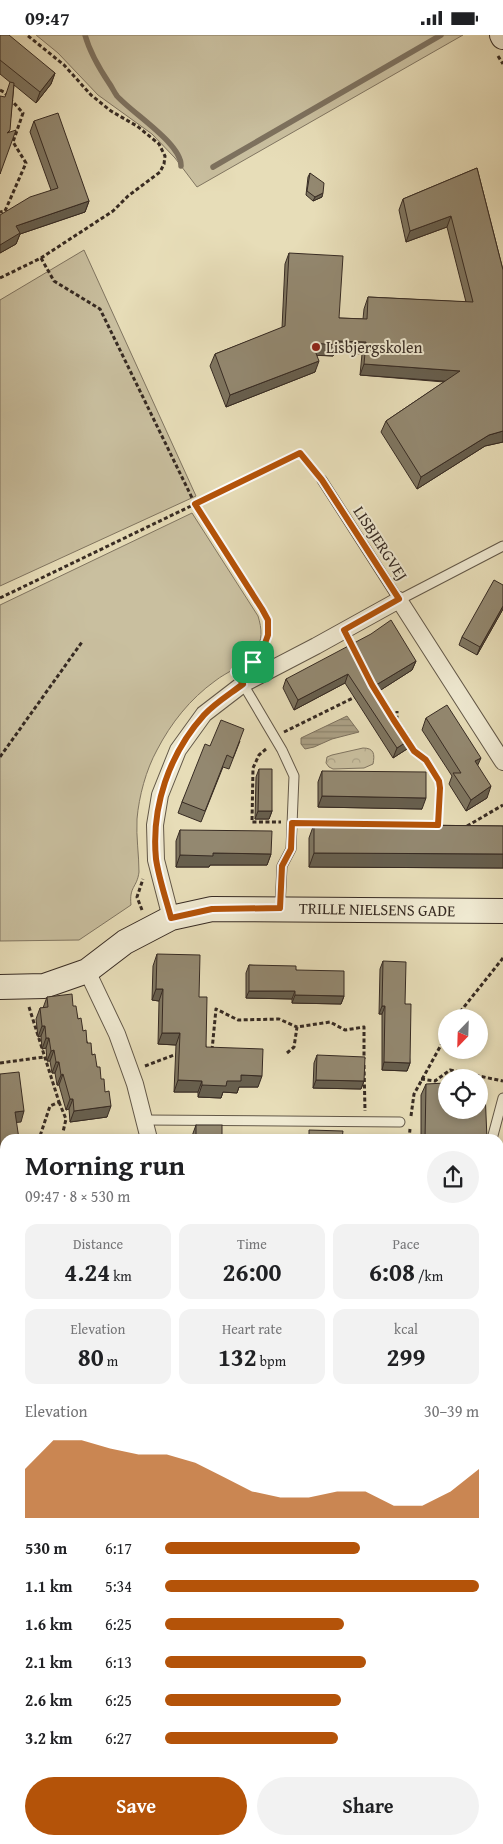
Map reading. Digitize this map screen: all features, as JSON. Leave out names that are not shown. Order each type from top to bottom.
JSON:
[{"type":"street","points":[[171,918],[156,861],[155,825],[160,795],[178,750],[204,714],[243,684],[399,599],[501,758]]},
{"type":"street","name":"TRILLE NIELSENS GADE","points":[[0,987],[24,988],[44,986],[87,971],[125,942],[171,918],[212,909],[503,911]]},
{"type":"street","points":[[87,971],[117,1034],[131,1072],[148,1134]]},
{"type":"lane","name":"LISBJERGVEJ","points":[[322,480],[399,599],[503,546]]},
{"type":"lane","points":[[243,684],[294,776],[291,849],[282,866],[280,908]]},
{"type":"lane","points":[[493,1134],[503,1098]]},
{"type":"lane","points":[[145,1120],[400,1122]]},
{"type":"path","points":[[0,278],[41,258],[113,211],[128,196],[160,172],[165,156],[159,144],[137,126],[111,111],[91,95],[64,65],[27,35]]},
{"type":"path","points":[[0,90],[23,113],[14,142],[26,163],[5,211],[0,212]]},
{"type":"path","points":[[7,141],[14,142]]},
{"type":"path","points":[[41,258],[54,281],[100,309],[195,504],[268,620],[268,635],[264,646],[253,662]]},
{"type":"path","points":[[0,598],[300,453],[322,480]]},
{"type":"path","points":[[0,757],[82,642]]},
{"type":"path","points":[[359,695],[282,733],[275,739],[272,745],[259,755],[253,769],[252,821],[446,825]]},
{"type":"path","points":[[397,711],[397,717],[393,719],[398,728]]},
{"type":"path","points":[[403,735],[414,751],[426,760],[439,781],[438,825]]},
{"type":"path","points":[[462,825],[469,826],[503,805]]},
{"type":"path","points":[[462,1009],[503,958]]},
{"type":"path","points":[[24,988],[44,1057],[66,1119],[63,1131]]},
{"type":"path","points":[[208,1056],[213,1049],[216,1009],[238,1020],[279,1019],[297,1027],[330,1022],[345,1030],[364,1027],[366,1122]]},
{"type":"path","points":[[287,1053],[294,1047],[297,1027]]},
{"type":"path","points":[[410,1134],[414,1095],[438,1050]]},
{"type":"path","points":[[131,1072],[174,1055],[183,1055]]},
{"type":"path","points":[[0,1063],[44,1057]]},
{"type":"path","points":[[421,1079],[435,1081],[450,1070],[503,1081]]},
{"type":"path","points":[[41,1134],[50,1106],[59,1102]]},
{"type":"green space","points":[[36,35],[463,35],[197,187],[175,158],[152,134],[98,95],[58,53]]},
{"type":"green space","points":[[84,250],[196,496],[0,586],[0,300]]},
{"type":"green space","points":[[192,513],[258,616],[261,634],[258,648],[252,656],[215,681],[189,704],[168,730],[153,758],[141,792],[138,810],[139,872],[131,894],[131,905],[79,940],[0,941],[0,605]]},
{"type":"green space","points":[[363,748],[372,750],[374,757],[373,764],[364,768],[333,769],[326,763],[327,757]]},
{"type":"shaded area","points":[[347,716],[359,732],[305,749],[301,744],[301,738]]},
{"type":"building","points":[[0,35],[9,35],[55,73],[40,92],[0,60]]},
{"type":"building","points":[[10,82],[14,83],[10,130],[7,133],[16,130],[0,174],[0,96],[5,97]]},
{"type":"building","points":[[58,113],[89,201],[16,226],[20,233],[0,245],[0,215],[30,197],[58,188],[34,121]]},
{"type":"building","points":[[477,168],[503,270],[503,431],[489,435],[421,477],[386,421],[460,371],[364,364],[366,342],[337,341],[337,345],[312,343],[319,361],[230,395],[215,354],[285,326],[289,253],[343,256],[339,318],[367,319],[368,297],[473,302],[451,216],[410,231],[403,199]]},
{"type":"building","points":[[310,173],[324,183],[323,193],[315,197],[307,191]]},
{"type":"building","points":[[494,580],[503,585],[503,606],[480,647],[462,637]]},
{"type":"building","points":[[391,620],[416,661],[376,685],[411,739],[397,748],[348,674],[298,700],[286,679],[371,634]]},
{"type":"building","points":[[447,705],[481,758],[475,761],[491,786],[471,800],[453,773],[461,773],[426,718]]},
{"type":"building","points":[[221,720],[244,729],[233,758],[227,755],[205,811],[182,802],[205,744],[210,746]]},
{"type":"building","points":[[259,769],[272,769],[272,811],[258,811]]},
{"type":"building","points":[[322,771],[426,772],[426,798],[322,796]]},
{"type":"building","points":[[314,824],[503,826],[503,854],[314,853]]},
{"type":"building","points":[[180,830],[272,831],[271,854],[213,853],[213,856],[180,855]]},
{"type":"building","points":[[157,954],[200,955],[199,997],[207,997],[206,1047],[263,1049],[262,1076],[241,1075],[241,1081],[227,1081],[226,1086],[202,1085],[202,1081],[178,1080],[180,1033],[162,1033],[163,989],[156,989]]},
{"type":"building","points":[[383,961],[406,962],[405,1004],[411,1004],[410,1063],[384,1062],[385,1006],[382,1006]]},
{"type":"building","points":[[249,965],[296,966],[296,970],[344,971],[344,996],[295,995],[295,991],[249,991]]},
{"type":"building","points":[[72,994],[73,1006],[76,1006],[78,1019],[81,1018],[83,1031],[86,1030],[87,1043],[91,1043],[92,1055],[95,1054],[97,1067],[100,1067],[101,1079],[104,1079],[105,1092],[109,1091],[111,1106],[74,1111],[73,1099],[70,1099],[63,1074],[61,1075],[59,1062],[56,1062],[54,1050],[51,1051],[49,1038],[46,1038],[45,1026],[42,1026],[40,1008],[48,1007],[47,997]]},
{"type":"building","points":[[317,1055],[365,1057],[364,1081],[316,1080]]},
{"type":"building","points":[[19,1072],[24,1111],[15,1112],[18,1134],[0,1134],[0,1074]]},
{"type":"building","points":[[438,1083],[438,1119],[486,1119],[487,1134],[425,1134],[426,1084]]},
{"type":"building","points":[[196,1125],[222,1125],[222,1134],[196,1134]]},
{"type":"building","points":[[309,1130],[343,1131],[343,1134],[309,1134]]},
{"type":"waterway","points":[[85,35],[95,60],[117,96],[174,148],[181,166]]},
{"type":"waterway","points":[[213,167],[441,35]]},
{"type":"place","name":"Lisbjergskolen","points":[[316,347]]},
{"type":"route","points":[[300,453],[322,480],[399,599],[344,630],[372,685],[393,719],[414,751],[426,760],[439,781],[438,825],[292,823],[291,849],[282,866],[280,908],[212,909],[171,918],[156,861],[155,825],[160,795],[178,750],[204,714],[243,684],[235,672],[253,662],[264,646],[268,635],[268,620],[195,504],[300,453]]}]
